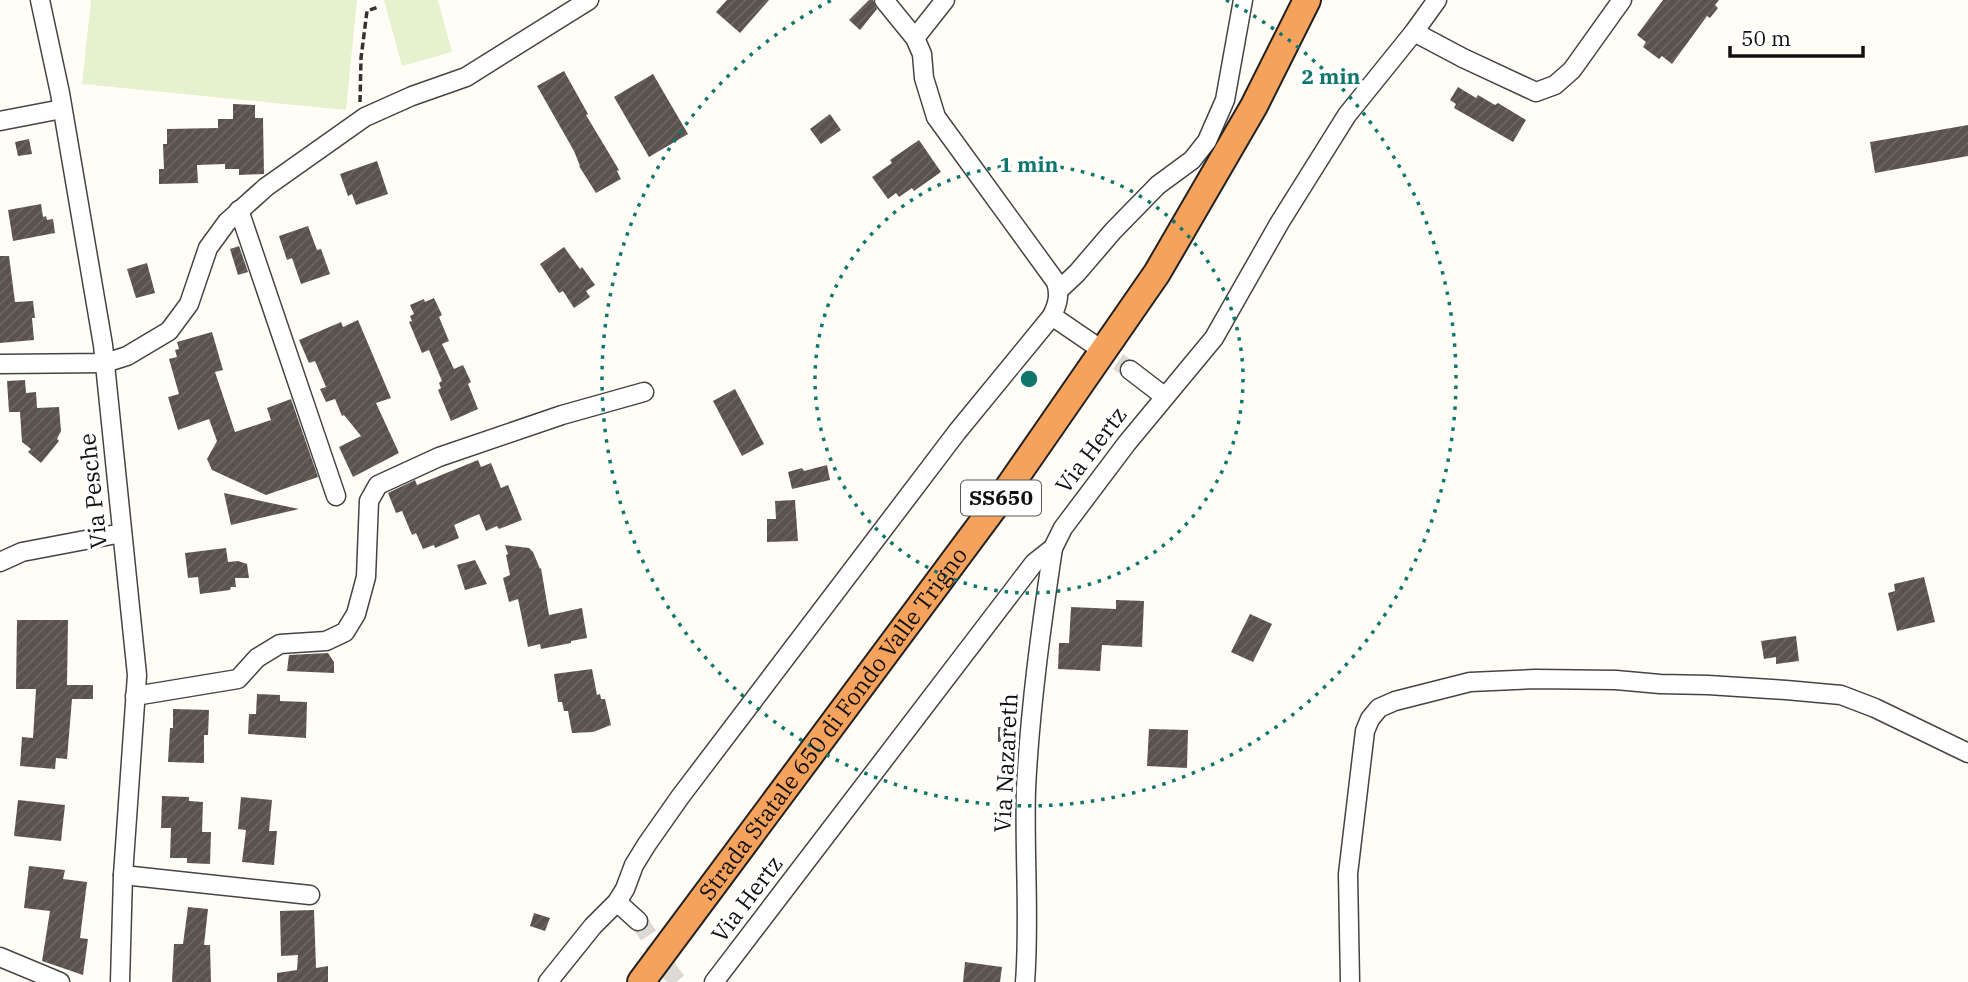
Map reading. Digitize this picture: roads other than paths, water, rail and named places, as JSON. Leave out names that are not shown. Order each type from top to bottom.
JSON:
[{"type":"highway","name":"Strada Statale 650 di Fondo Valle Trigno","points":[[643,977],[1006,491],[1157,273],[1254,106],[1307,0]]},
{"type":"street","name":"Via Pesche","points":[[40,0],[62,109],[105,363],[137,675],[122,875],[121,982]]},
{"type":"street","points":[[0,364],[105,363],[127,356],[169,331],[189,304],[208,248],[227,222],[266,187],[365,117],[412,96],[466,77],[589,0]]},
{"type":"street","points":[[548,982],[593,926],[617,902],[646,844],[680,797],[944,448],[1052,316],[1058,302],[1059,290],[1056,282],[936,117],[925,78],[922,54],[915,38],[884,0]]},
{"type":"street","points":[[915,38],[944,0]]},
{"type":"street","points":[[1059,290],[1158,185],[1192,160],[1207,141],[1225,100],[1242,0]]},
{"type":"street","name":"Via Hertz","points":[[714,982],[1034,563],[1053,548],[1063,528],[1164,396],[1214,338],[1280,222],[1347,115],[1437,0]]},
{"type":"street","points":[[1414,32],[1536,92],[1555,85],[1572,70],[1622,0]]},
{"type":"street","points":[[0,121],[62,109]]},
{"type":"street","points":[[239,210],[335,496]]},
{"type":"street","points":[[1052,316],[1093,344]]},
{"type":"street","points":[[1130,370],[1164,396]]},
{"type":"street","points":[[135,696],[238,679],[257,658],[280,644],[326,641],[345,632],[356,614],[366,577],[369,501],[378,485],[439,457],[562,415],[644,392]]},
{"type":"street","points":[[0,562],[22,552],[122,533]]},
{"type":"street","name":"Via Nazareth","points":[[1025,982],[1026,789],[1039,643],[1053,548]]},
{"type":"street","points":[[1350,982],[1348,874],[1365,731],[1379,708],[1395,701],[1470,682],[1535,679],[1616,680],[1786,690],[1841,695],[1875,708],[1968,753]]},
{"type":"street","points":[[122,875],[310,895]]},
{"type":"street","points":[[617,902],[638,922]]},
{"type":"street","points":[[0,957],[60,982]]},
{"type":"tunnel","points":[[1096,346],[1130,370]]},
{"type":"tunnel","points":[[638,921],[678,982]]}]
